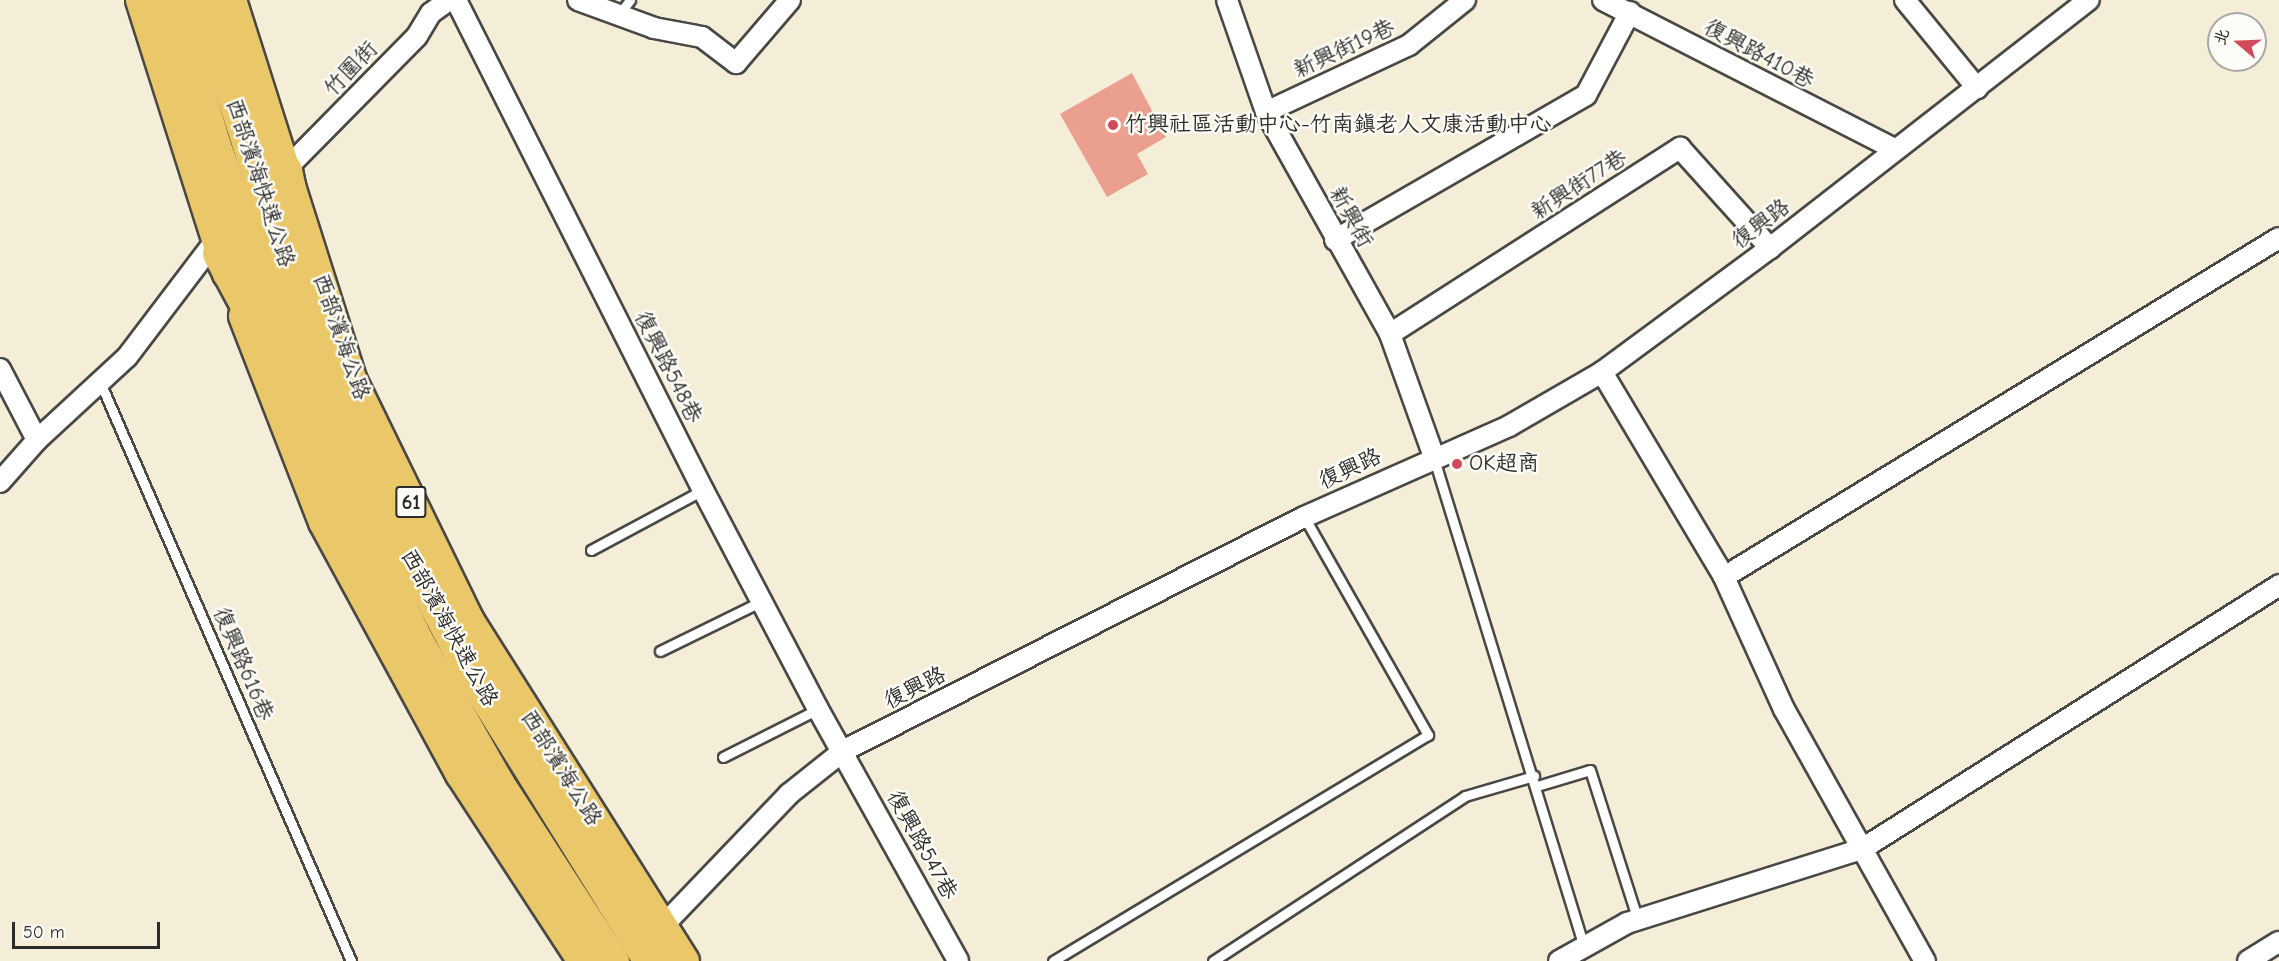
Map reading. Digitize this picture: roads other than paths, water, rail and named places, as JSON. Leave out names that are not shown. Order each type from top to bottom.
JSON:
[{"type":"highway","name":"西部濱海快速公路","points":[[171,0],[213,142],[324,422],[638,952]]},
{"type":"highway","name":"西部濱海快速公路","points":[[203,0],[324,422]]},
{"type":"highway","points":[[285,170],[324,422]]},
{"type":"highway","points":[[217,247],[324,422]]},
{"type":"main road","points":[[141,0],[217,247],[324,522],[461,774],[583,961]]},
{"type":"main road","name":"西部濱海公路","points":[[231,0],[352,381],[469,621],[638,952],[684,961]]},
{"type":"street","name":"竹圍街","points":[[285,170],[417,36],[431,13],[449,0]]},
{"type":"street","name":"復興路548巷","points":[[456,0],[703,490],[818,709],[843,751]]},
{"type":"street","points":[[578,0],[625,7],[654,28],[702,37],[736,63],[790,0]]},
{"type":"street","name":"新興街","points":[[1227,0],[1266,112],[1335,240],[1390,334],[1434,457]]},
{"type":"street","name":"新興街19巷","points":[[1266,112],[1409,45],[1465,0]]},
{"type":"street","name":"復興路410巷","points":[[1603,0],[1893,149]]},
{"type":"street","points":[[1905,0],[1977,88]]},
{"type":"street","name":"復興路","points":[[638,952],[789,794],[843,751],[1304,517],[1434,457],[1509,426],[1602,372],[1770,248],[1893,149],[1977,88],[2089,0]]},
{"type":"street","points":[[1335,240],[1587,95],[1630,12]]},
{"type":"street","name":"新興街77巷","points":[[1390,334],[1680,148],[1770,248]]},
{"type":"street","points":[[1724,577],[2279,238]]},
{"type":"street","points":[[0,482],[37,440],[127,357],[217,247]]},
{"type":"street","points":[[0,369],[37,440]]},
{"type":"street","points":[[1602,372],[1724,577],[1784,710],[1925,961]]},
{"type":"street","points":[[1559,961],[1638,920],[1862,849],[2279,585]]},
{"type":"street","name":"復興路547巷","points":[[843,751],[958,961]]},
{"type":"street","points":[[2248,961],[2279,942]]},
{"type":"lane","name":"復興路616巷","points":[[100,382],[351,961]]},
{"type":"lane","points":[[1434,457],[1584,947]]},
{"type":"lane","points":[[591,550],[703,490]]},
{"type":"lane","points":[[1053,961],[1428,735],[1304,517]]},
{"type":"lane","points":[[660,651],[762,601]]},
{"type":"lane","points":[[723,757],[818,709]]},
{"type":"lane","points":[[1213,961],[1465,796],[1590,770],[1638,920]]},
{"type":"place","name":"竹興社區活動中心-竹南鎮老人文康活動中心","points":[[1113,125]]},
{"type":"place","name":"OK超商","points":[[1457,464]]}]
